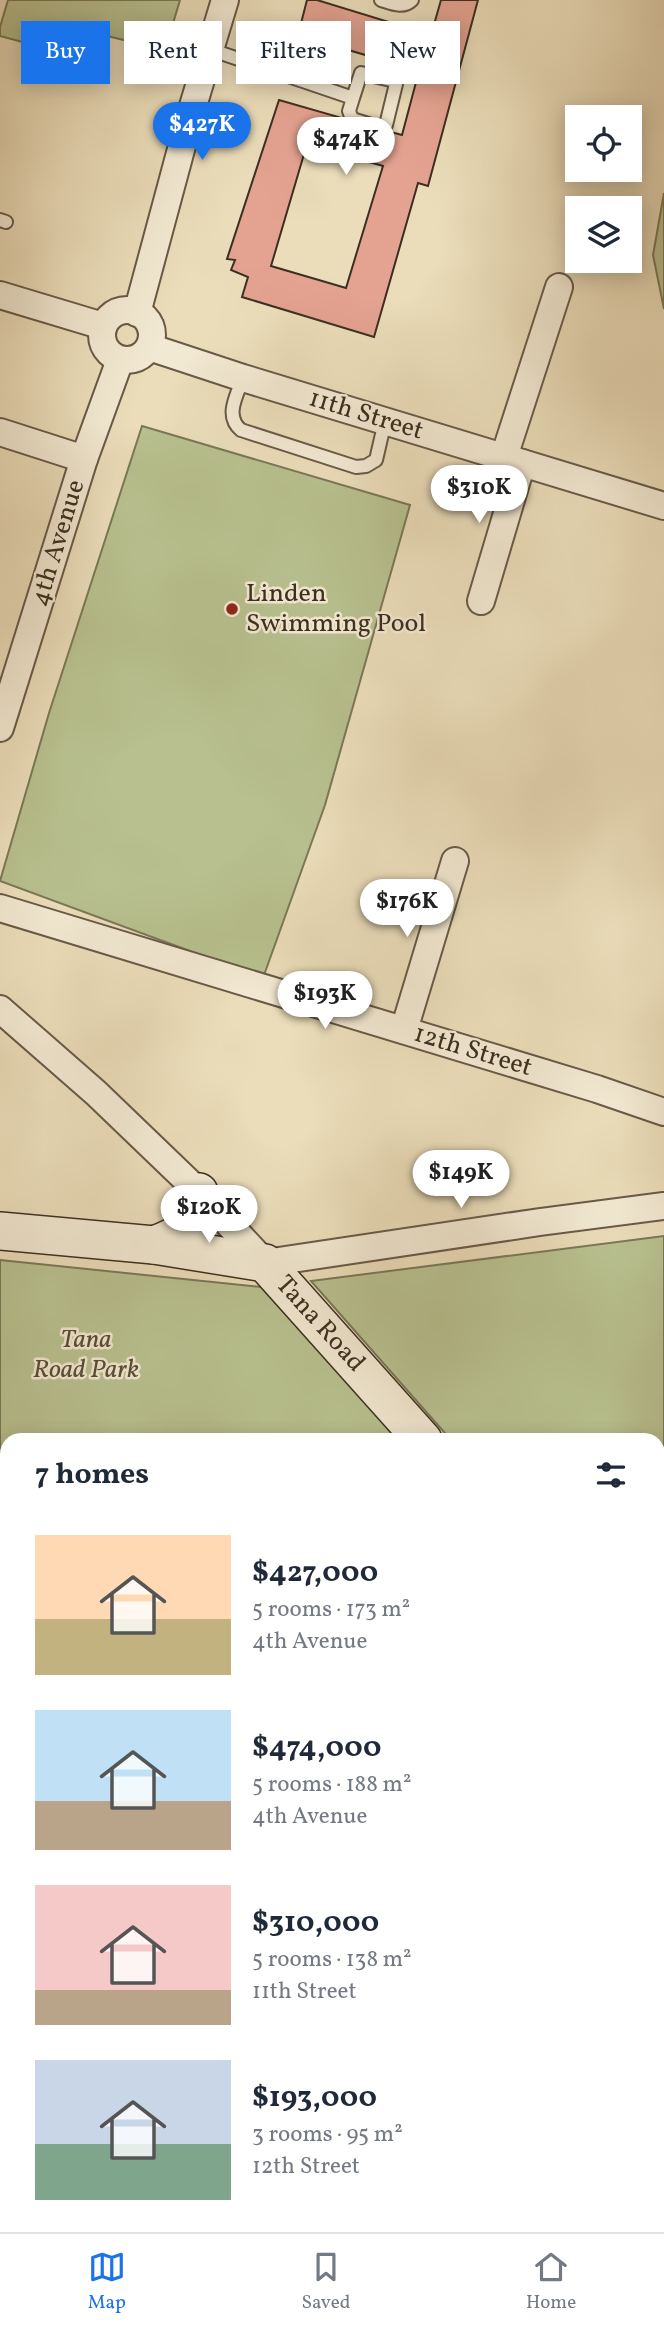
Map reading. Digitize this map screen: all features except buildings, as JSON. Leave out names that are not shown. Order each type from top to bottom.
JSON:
[{"type":"main road","points":[[154,1245],[170,1240],[187,1226],[197,1208],[198,1192]]},
{"type":"main road","points":[[0,1231],[154,1245],[265,1263]]},
{"type":"main road","name":"Tana Road","points":[[265,1263],[417,1433]]},
{"type":"street","points":[[218,21],[225,0]]},
{"type":"street","points":[[137,313],[199,84]]},
{"type":"street","points":[[481,601],[513,460],[559,287]]},
{"type":"street","points":[[0,295],[103,326]]},
{"type":"street","points":[[121,311],[137,313],[149,323],[149,346],[137,358],[120,360],[107,350],[102,334],[103,326],[107,319],[121,311]]},
{"type":"street","name":"11th Street","points":[[149,346],[664,506]]},
{"type":"street","name":"4th Avenue","points":[[0,728],[84,458],[120,360]]},
{"type":"street","points":[[0,432],[84,458]]},
{"type":"street","points":[[404,1030],[455,861]]},
{"type":"street","name":"12th Street","points":[[0,908],[597,1089],[664,1112]]},
{"type":"street","name":"Tana Road","points":[[0,1009],[96,1093],[198,1192],[265,1263]]},
{"type":"street","points":[[265,1263],[664,1206]]},
{"type":"lane","points":[[381,0],[399,5],[408,4],[412,0]]},
{"type":"lane","points":[[222,53],[353,98]]},
{"type":"lane","points":[[361,73],[397,83],[386,125],[381,128],[352,118],[349,111],[353,98],[361,73]]},
{"type":"lane","points":[[243,377],[232,417],[234,424],[241,430],[356,467],[366,466],[376,460],[385,421]]},
{"type":"green space","points":[[8,0],[180,0],[174,21],[124,21],[124,40],[110,37],[110,21],[21,21],[21,42],[0,36]]},
{"type":"green space","points":[[664,193],[664,309],[653,255]]},
{"type":"green space","name":"Linden Swimming Pool","points":[[142,426],[410,505],[325,805],[263,978],[0,881],[49,713]]},
{"type":"green space","points":[[664,1236],[664,1433],[445,1433],[311,1281]]},
{"type":"green space","name":"Tana Road Park","points":[[0,1260],[261,1287],[393,1433],[0,1433]]},
{"type":"place","name":"Linden Swimming Pool","points":[[232,609]]}]
